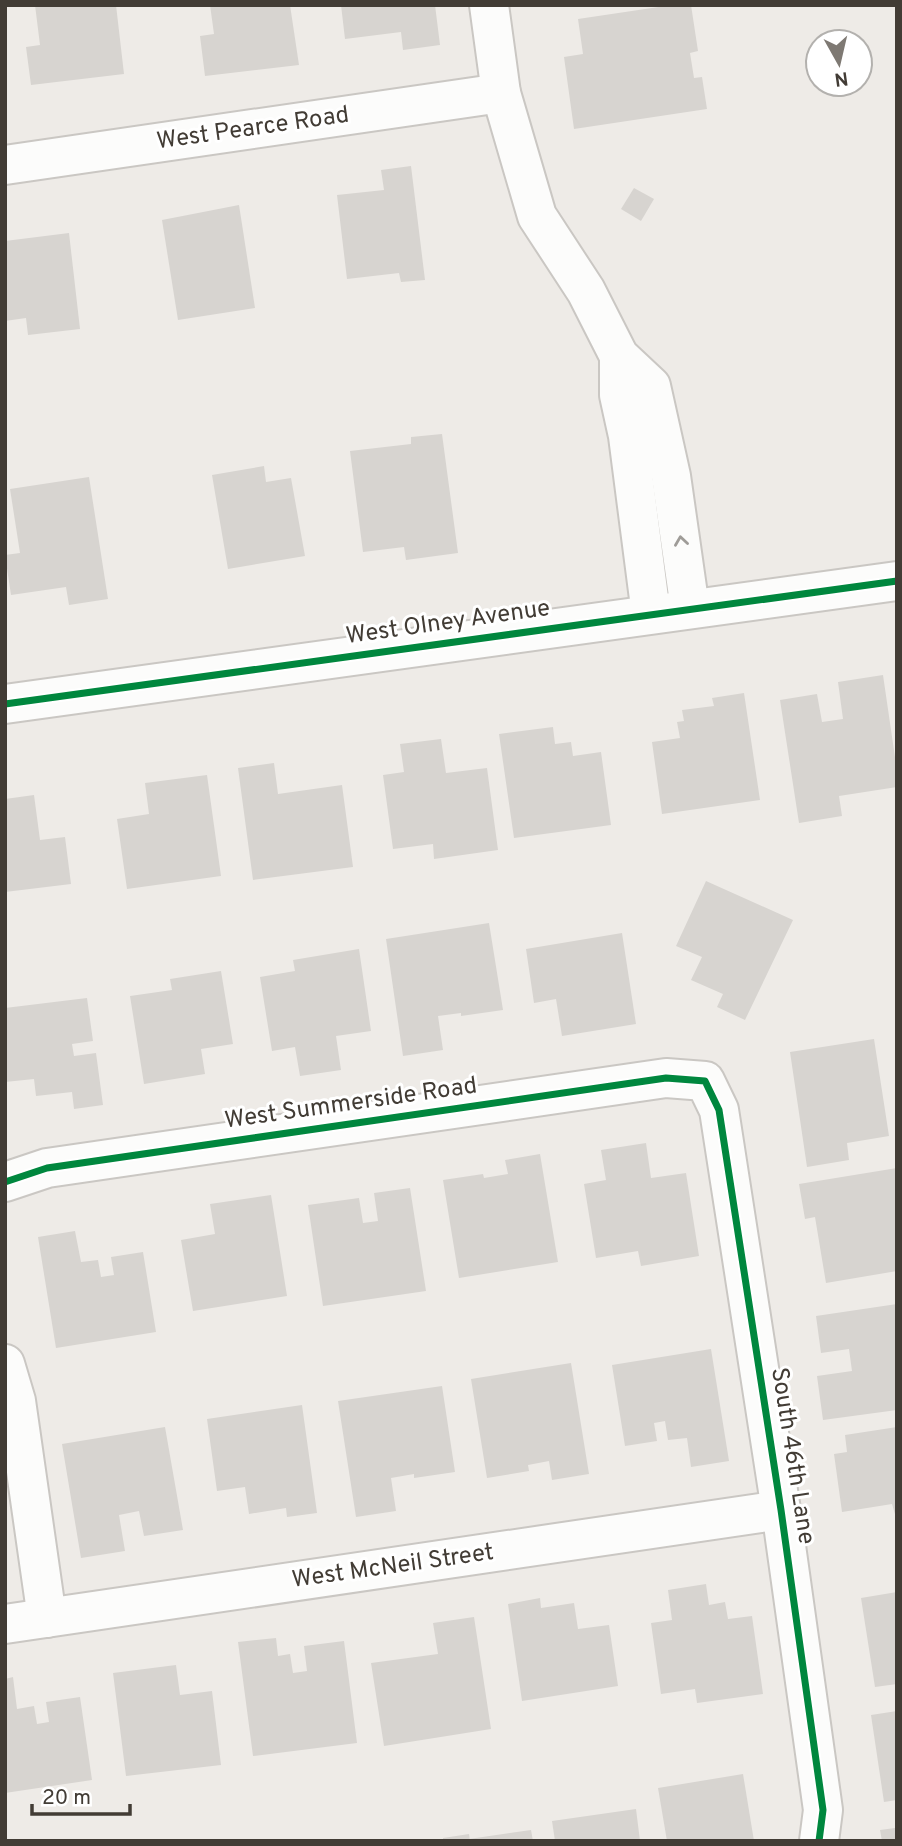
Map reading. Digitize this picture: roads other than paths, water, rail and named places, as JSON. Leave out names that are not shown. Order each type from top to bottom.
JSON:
[{"type":"street","points":[[489,5],[501,93],[537,216],[586,291],[619,356],[651,386],[671,476],[690,609]]},
{"type":"street","name":"West Pearce Road","points":[[5,165],[501,93]]},
{"type":"street","points":[[619,356],[620,395],[651,614]]},
{"type":"street","points":[[634,482],[671,476]]},
{"type":"street","name":"West Olney Avenue","points":[[5,704],[897,581]]},
{"type":"street","name":"West Summerside Road","points":[[5,1182],[47,1168],[666,1078],[705,1081]]},
{"type":"street","name":"South 46th Lane","points":[[705,1081],[719,1110],[781,1510],[824,1810],[819,1841]]},
{"type":"street","points":[[5,1364],[16,1401],[47,1618]]},
{"type":"street","name":"West McNeil Street","points":[[5,1624],[781,1510]]}]
